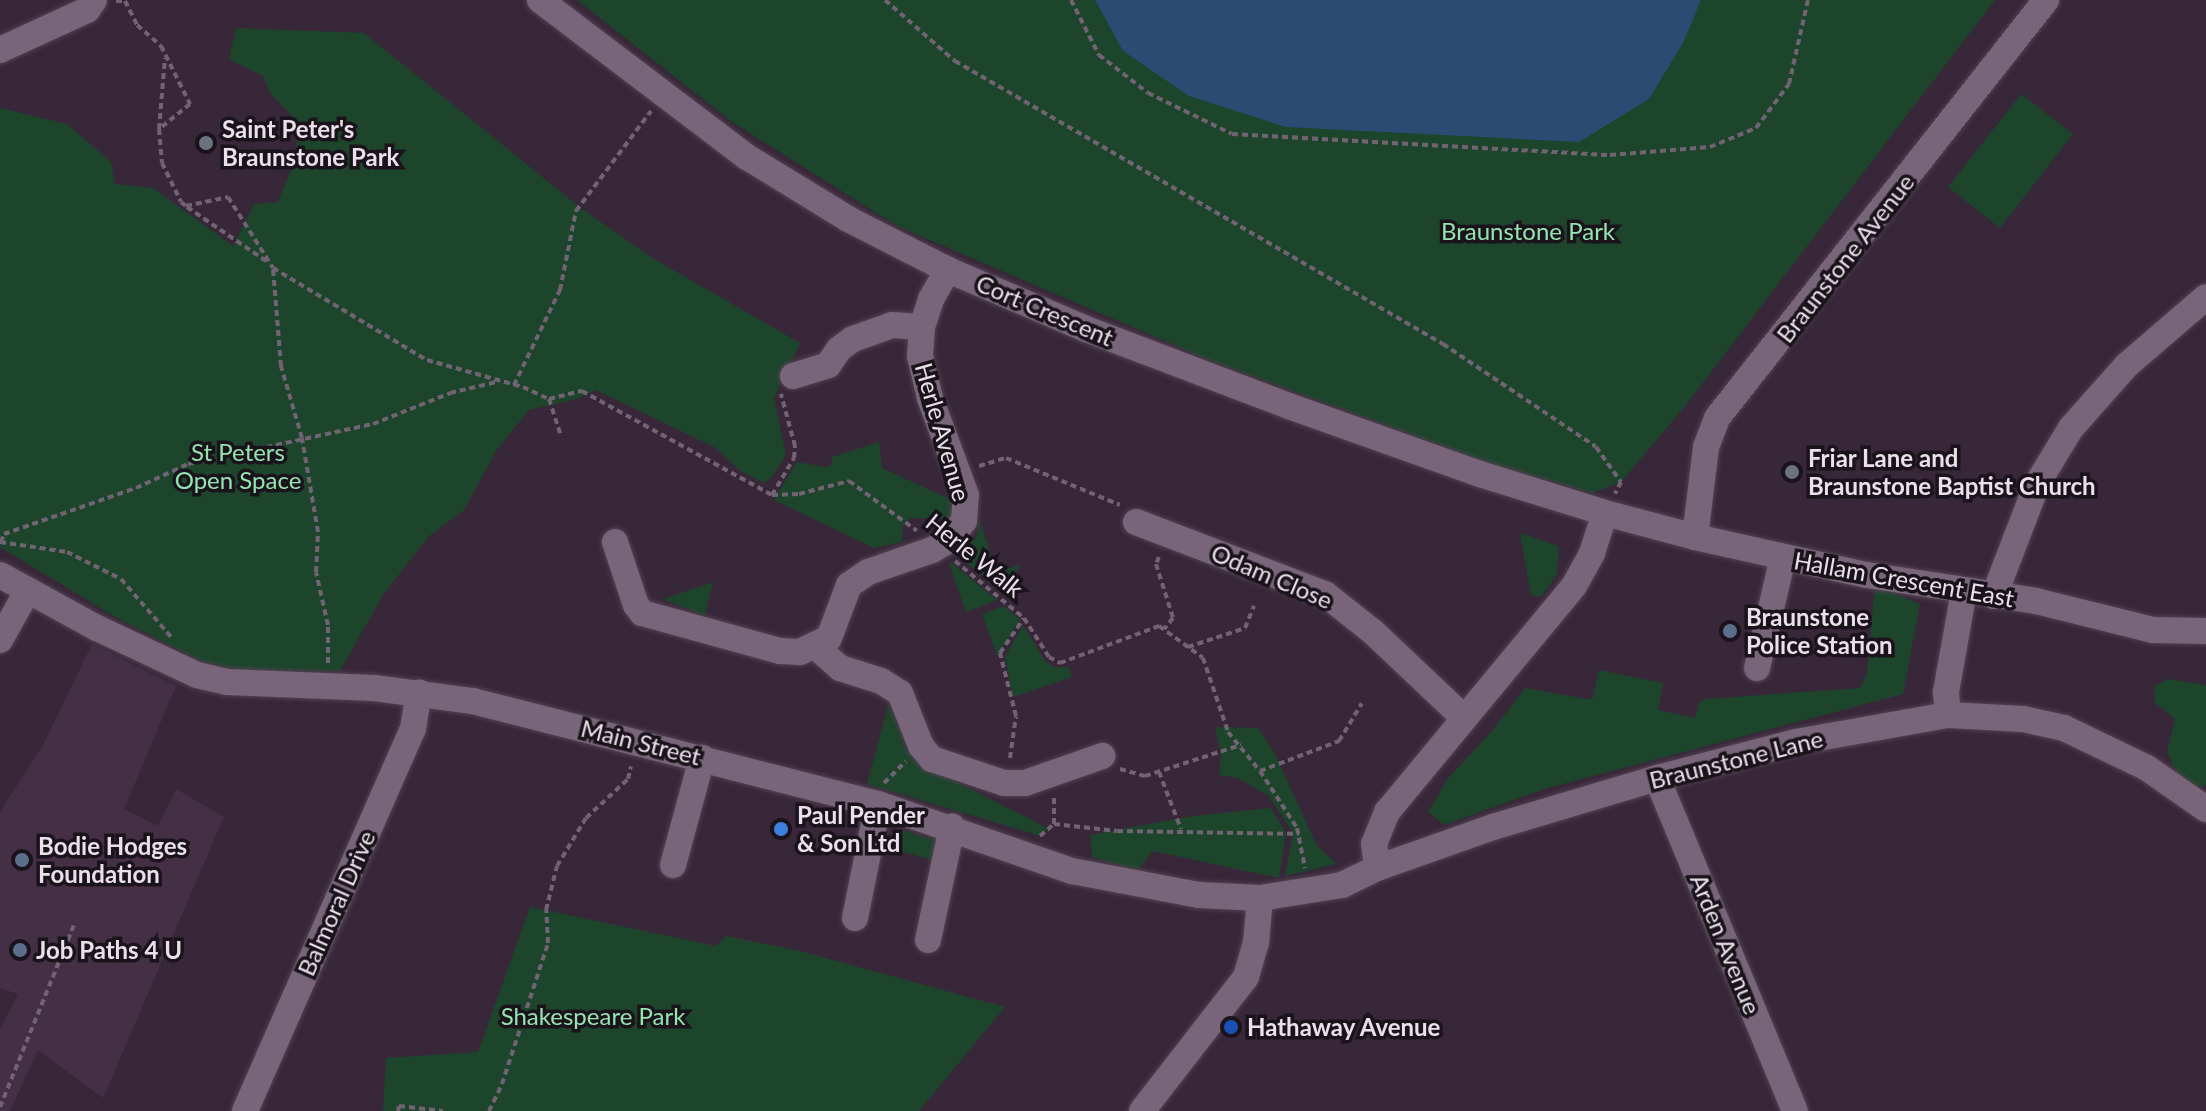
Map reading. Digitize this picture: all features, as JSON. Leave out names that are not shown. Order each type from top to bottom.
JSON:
[{"type":"street","points":[[0,50],[87,10],[94,0]]},
{"type":"street","name":"Cort Crescent","points":[[540,0],[662,96],[747,157],[835,212],[948,270],[1086,329],[1289,406],[1605,513]]},
{"type":"street","name":"Braunstone Avenue","points":[[1695,537],[1706,447],[1717,418],[2046,0]]},
{"type":"street","name":"Herle Avenue","points":[[940,547],[957,532],[967,508],[920,356],[922,327],[931,299],[948,270]]},
{"type":"street","points":[[1994,596],[2037,484],[2071,428],[2127,365],[2206,297]]},
{"type":"street","name":"Herle Avenue","points":[[793,376],[828,365],[839,349],[853,339],[892,325],[922,327]]},
{"type":"street","points":[[1377,868],[1374,844],[1387,812],[1574,586],[1592,553],[1605,513]]},
{"type":"street","name":"Hallam Crescent East","points":[[1605,513],[1783,557],[1964,591],[2036,601],[2153,630],[2206,631]]},
{"type":"street","name":"Odam Close","points":[[1136,522],[1325,594],[1373,632],[1464,718]]},
{"type":"street","points":[[615,542],[636,605],[642,613],[780,651],[800,652],[816,647],[829,638],[849,585],[868,572],[940,547]]},
{"type":"street","points":[[1757,668],[1783,557]]},
{"type":"street","points":[[0,575],[28,590],[0,640]]},
{"type":"street","name":"Main Street","points":[[28,590],[97,628],[197,675],[227,682],[419,692],[638,741],[878,804],[1109,881],[1199,895],[1260,898]]},
{"type":"street","points":[[1948,715],[1946,692],[1964,591]]},
{"type":"street","points":[[816,647],[840,668],[881,681],[900,693],[921,746],[932,759],[1007,783],[1025,783],[1102,756]]},
{"type":"street","name":"Balmoral Drive","points":[[245,1111],[413,729],[419,692]]},
{"type":"street","name":"Braunstone Lane","points":[[1260,898],[1309,893],[1342,885],[1377,868],[1493,827],[1657,778],[1796,742],[1948,715],[2023,719],[2064,728],[2147,768],[2206,809]]},
{"type":"street","points":[[673,865],[702,758]]},
{"type":"street","name":"Arden Avenue","points":[[1657,778],[1795,1111]]},
{"type":"street","points":[[855,918],[878,804]]},
{"type":"street","points":[[928,940],[952,827]]},
{"type":"street","points":[[1142,1111],[1246,977],[1256,943],[1260,898]]},
{"type":"path","points":[[109,0],[125,1],[137,25],[161,46],[190,104],[159,129]]},
{"type":"path","points":[[885,0],[955,61],[1443,344],[1596,447],[1621,482],[1605,513]]},
{"type":"path","points":[[1071,0],[1099,55],[1148,93],[1232,134],[1610,155],[1710,147],[1756,128],[1789,84],[1808,0]]},
{"type":"path","points":[[166,56],[159,129],[162,163],[181,202],[272,266],[427,360],[514,385],[549,399],[582,391],[772,495],[794,458],[795,446],[780,396],[793,376]]},
{"type":"path","points":[[514,385],[560,290],[576,211],[662,96]]},
{"type":"path","points":[[186,206],[228,197],[272,266],[281,366],[302,438],[318,532],[316,572],[328,625],[328,685]]},
{"type":"path","points":[[197,675],[162,624],[121,579],[67,552],[0,542],[4,534],[136,488],[188,464],[373,424],[450,393],[498,381]]},
{"type":"path","points":[[549,399],[561,436]]},
{"type":"path","points":[[958,472],[1006,458],[1131,509],[1136,522]]},
{"type":"path","name":"Herle Walk","points":[[772,495],[799,494],[849,481],[940,547],[1024,618],[1049,657],[1060,663],[1111,646],[1131,635],[1159,626],[1164,629]]},
{"type":"path","points":[[1169,534],[1156,564],[1173,618],[1164,629],[1203,658],[1228,732],[1260,771],[1299,834],[1309,893]]},
{"type":"path","points":[[1188,647],[1245,628],[1254,606]]},
{"type":"path","points":[[1007,783],[1016,716],[1000,653],[1024,618]]},
{"type":"path","points":[[1260,771],[1339,741],[1362,703]]},
{"type":"path","points":[[489,1111],[502,1084],[548,943],[546,910],[557,866],[586,818],[628,779],[638,741]]},
{"type":"path","points":[[1102,756],[1118,768],[1145,776],[1241,745]]},
{"type":"path","points":[[878,804],[883,784],[921,746]]},
{"type":"path","points":[[1159,772],[1182,830]]},
{"type":"path","points":[[1028,855],[1054,824],[1056,801],[1045,776]]},
{"type":"path","points":[[1054,824],[1117,831],[1299,834]]},
{"type":"path","points":[[0,1107],[74,925]]},
{"type":"path","points":[[398,1111],[399,1106],[443,1111]]},
{"type":"shaded area","points":[[92,644],[176,686],[124,809],[158,826],[176,789],[224,817],[103,1098],[38,1050],[10,1111],[0,1111],[0,1029],[18,994],[0,988],[0,812],[43,745]]},
{"type":"green space","name":"Braunstone Park","points":[[577,0],[1995,0],[1682,410],[1621,482],[1593,493],[1492,464],[1209,360],[897,226],[732,122]]},
{"type":"green space","name":"St Peters Open Space","points":[[236,28],[364,33],[582,209],[654,259],[800,343],[774,398],[786,455],[772,477],[764,483],[739,470],[716,448],[596,390],[577,399],[529,410],[496,451],[464,510],[429,536],[383,595],[340,671],[235,670],[201,661],[115,617],[0,547],[0,108],[67,124],[111,162],[115,184],[153,188],[233,246],[254,204],[278,202],[294,162],[299,123],[270,93],[263,76],[229,59]]},
{"type":"green space","points":[[2021,94],[2073,134],[2000,228],[1948,187]]},
{"type":"green space","points":[[879,442],[882,468],[947,498],[955,506],[951,519],[910,518],[903,526],[902,542],[874,548],[774,500],[797,462],[826,467],[831,465],[832,457]]},
{"type":"green space","points":[[980,521],[996,572],[1019,565],[1011,593],[1005,594],[960,558],[976,537]]},
{"type":"green space","points":[[1520,533],[1559,546],[1557,574],[1541,597],[1531,595]]},
{"type":"green space","points":[[952,563],[997,600],[966,612],[949,564]]},
{"type":"green space","points":[[713,582],[705,616],[663,599]]},
{"type":"green space","points":[[1875,585],[1920,604],[1903,694],[1548,788],[1444,825],[1428,812],[1449,777],[1492,731],[1525,688],[1592,700],[1599,670],[1663,683],[1658,710],[1695,718],[1699,703],[1705,699],[1860,688],[1867,673]]},
{"type":"green space","points":[[1004,606],[1020,619],[997,656],[982,614]]},
{"type":"green space","points":[[1023,625],[1045,661],[1054,667],[1069,667],[1072,677],[1013,697],[1005,657]]},
{"type":"green space","points":[[2168,679],[2206,685],[2206,785],[2195,788],[2178,778],[2167,751],[2175,719],[2155,703],[2154,686]]},
{"type":"green space","points":[[889,703],[907,751],[924,765],[1049,829],[1041,836],[867,784]]},
{"type":"green space","points":[[1215,727],[1258,728],[1275,754],[1316,844],[1336,864],[1285,876],[1293,833],[1269,796],[1238,778],[1219,775],[1221,756]]},
{"type":"green space","points":[[1271,808],[1286,833],[1279,878],[1153,851],[1137,871],[1092,857],[1090,835],[1192,816]]},
{"type":"green space","points":[[898,829],[939,841],[936,861],[893,849]]},
{"type":"green space","name":"Shakespeare Park","points":[[530,907],[716,946],[726,936],[800,951],[1005,1007],[919,1111],[383,1111],[386,1058],[478,1052]]},
{"type":"water","points":[[1095,0],[1701,0],[1684,41],[1649,99],[1579,142],[1286,127],[1189,96],[1123,51]]},
{"type":"place","name":"Saint Peter's Braunstone Park","points":[[206,143]]},
{"type":"place","name":"Friar Lane and Braunstone Baptist Church","points":[[1792,472]]},
{"type":"place","name":"Braunstone Police Station","points":[[1730,631]]},
{"type":"place","name":"Paul Pender & Son Ltd","points":[[781,829]]},
{"type":"place","name":"Bodie Hodges Foundation","points":[[22,860]]},
{"type":"place","name":"Job Paths 4 U","points":[[20,950]]},
{"type":"place","name":"Hathaway Avenue","points":[[1231,1027]]}]
